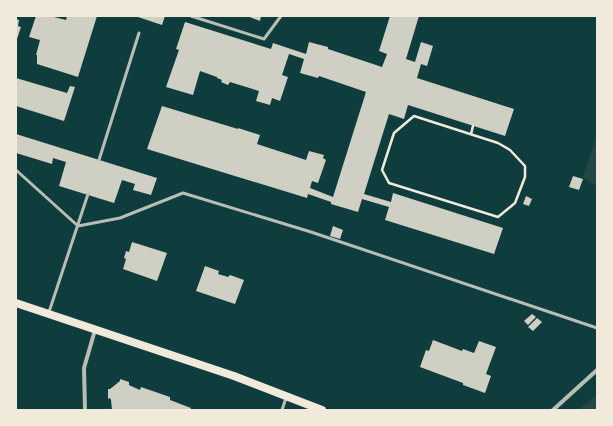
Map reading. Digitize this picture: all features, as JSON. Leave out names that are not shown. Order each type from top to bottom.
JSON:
[{"type":"main road","points":[[16,303],[234,376],[322,410]]},
{"type":"street","points":[[85,410],[84,368],[95,330]]},
{"type":"street","points":[[553,410],[597,370]]},
{"type":"lane","points":[[191,16],[264,39],[280,16]]},
{"type":"lane","points":[[99,160],[139,33]]},
{"type":"lane","points":[[16,170],[78,226]]},
{"type":"lane","points":[[78,226],[120,218],[183,192],[311,232],[597,328]]},
{"type":"lane","points":[[48,314],[88,194]]},
{"type":"lane","points":[[282,410],[287,396]]},
{"type":"path","points":[[414,116],[471,134],[498,143],[510,150],[525,166],[525,177],[515,203],[498,217],[390,183],[382,170],[394,132],[414,116]]},
{"type":"path","points":[[471,134],[473,126]]},
{"type":"shaded area","points":[[597,135],[597,185],[591,183],[583,177]]},
{"type":"shaded area","points":[[597,394],[597,410],[579,410]]},
{"type":"building","points":[[36,16],[50,16],[66,20],[67,16],[97,16],[78,77],[37,64],[36,55],[40,40],[29,37]]},
{"type":"building","points":[[135,16],[165,16],[162,25]]},
{"type":"building","points":[[247,16],[261,16],[260,21]]},
{"type":"building","points":[[390,16],[419,16],[406,59],[415,62],[421,42],[433,46],[427,66],[421,64],[417,78],[514,109],[505,136],[408,105],[404,119],[389,114],[364,194],[391,202],[393,193],[503,228],[494,254],[385,220],[389,207],[362,199],[358,212],[331,204],[331,202],[308,194],[307,198],[147,149],[162,106],[260,135],[257,144],[306,160],[309,151],[324,155],[323,158],[326,160],[318,183],[312,181],[310,188],[333,197],[366,92],[319,76],[318,78],[300,73],[304,59],[289,54],[282,75],[288,77],[280,101],[272,98],[270,105],[256,101],[259,91],[230,82],[228,85],[221,82],[222,80],[217,77],[200,71],[193,95],[166,87],[179,50],[176,49],[185,22],[271,49],[273,43],[306,54],[309,42],[328,47],[328,49],[382,67],[387,54],[379,51]]},
{"type":"building","points":[[16,19],[19,20],[18,26],[21,27],[16,42]]},
{"type":"building","points":[[16,78],[67,93],[70,86],[75,87],[64,121],[16,106]]},
{"type":"building","points":[[16,134],[157,178],[151,195],[133,190],[135,184],[122,180],[114,203],[59,186],[66,162],[53,158],[52,164],[16,153]]},
{"type":"building","points":[[573,176],[583,179],[579,190],[569,187]]},
{"type":"building","points":[[526,196],[532,199],[529,206],[523,204]]},
{"type":"building","points":[[333,226],[343,230],[340,239],[330,236]]},
{"type":"building","points":[[132,242],[167,253],[157,281],[123,269],[126,259],[124,258],[126,251],[129,252]]},
{"type":"building","points":[[205,266],[219,271],[218,274],[228,277],[230,275],[244,280],[235,304],[196,291]]},
{"type":"building","points":[[532,314],[536,317],[528,325],[524,321]]},
{"type":"building","points":[[537,318],[542,322],[533,331],[528,327]]},
{"type":"building","points":[[433,340],[462,351],[463,349],[474,353],[479,341],[496,347],[486,374],[491,376],[485,393],[420,367],[426,350],[429,351]]},
{"type":"building","points":[[120,379],[129,382],[129,385],[140,390],[141,387],[170,397],[170,400],[191,408],[190,410],[112,410],[111,400],[110,398],[108,399],[108,389],[120,381]]}]
